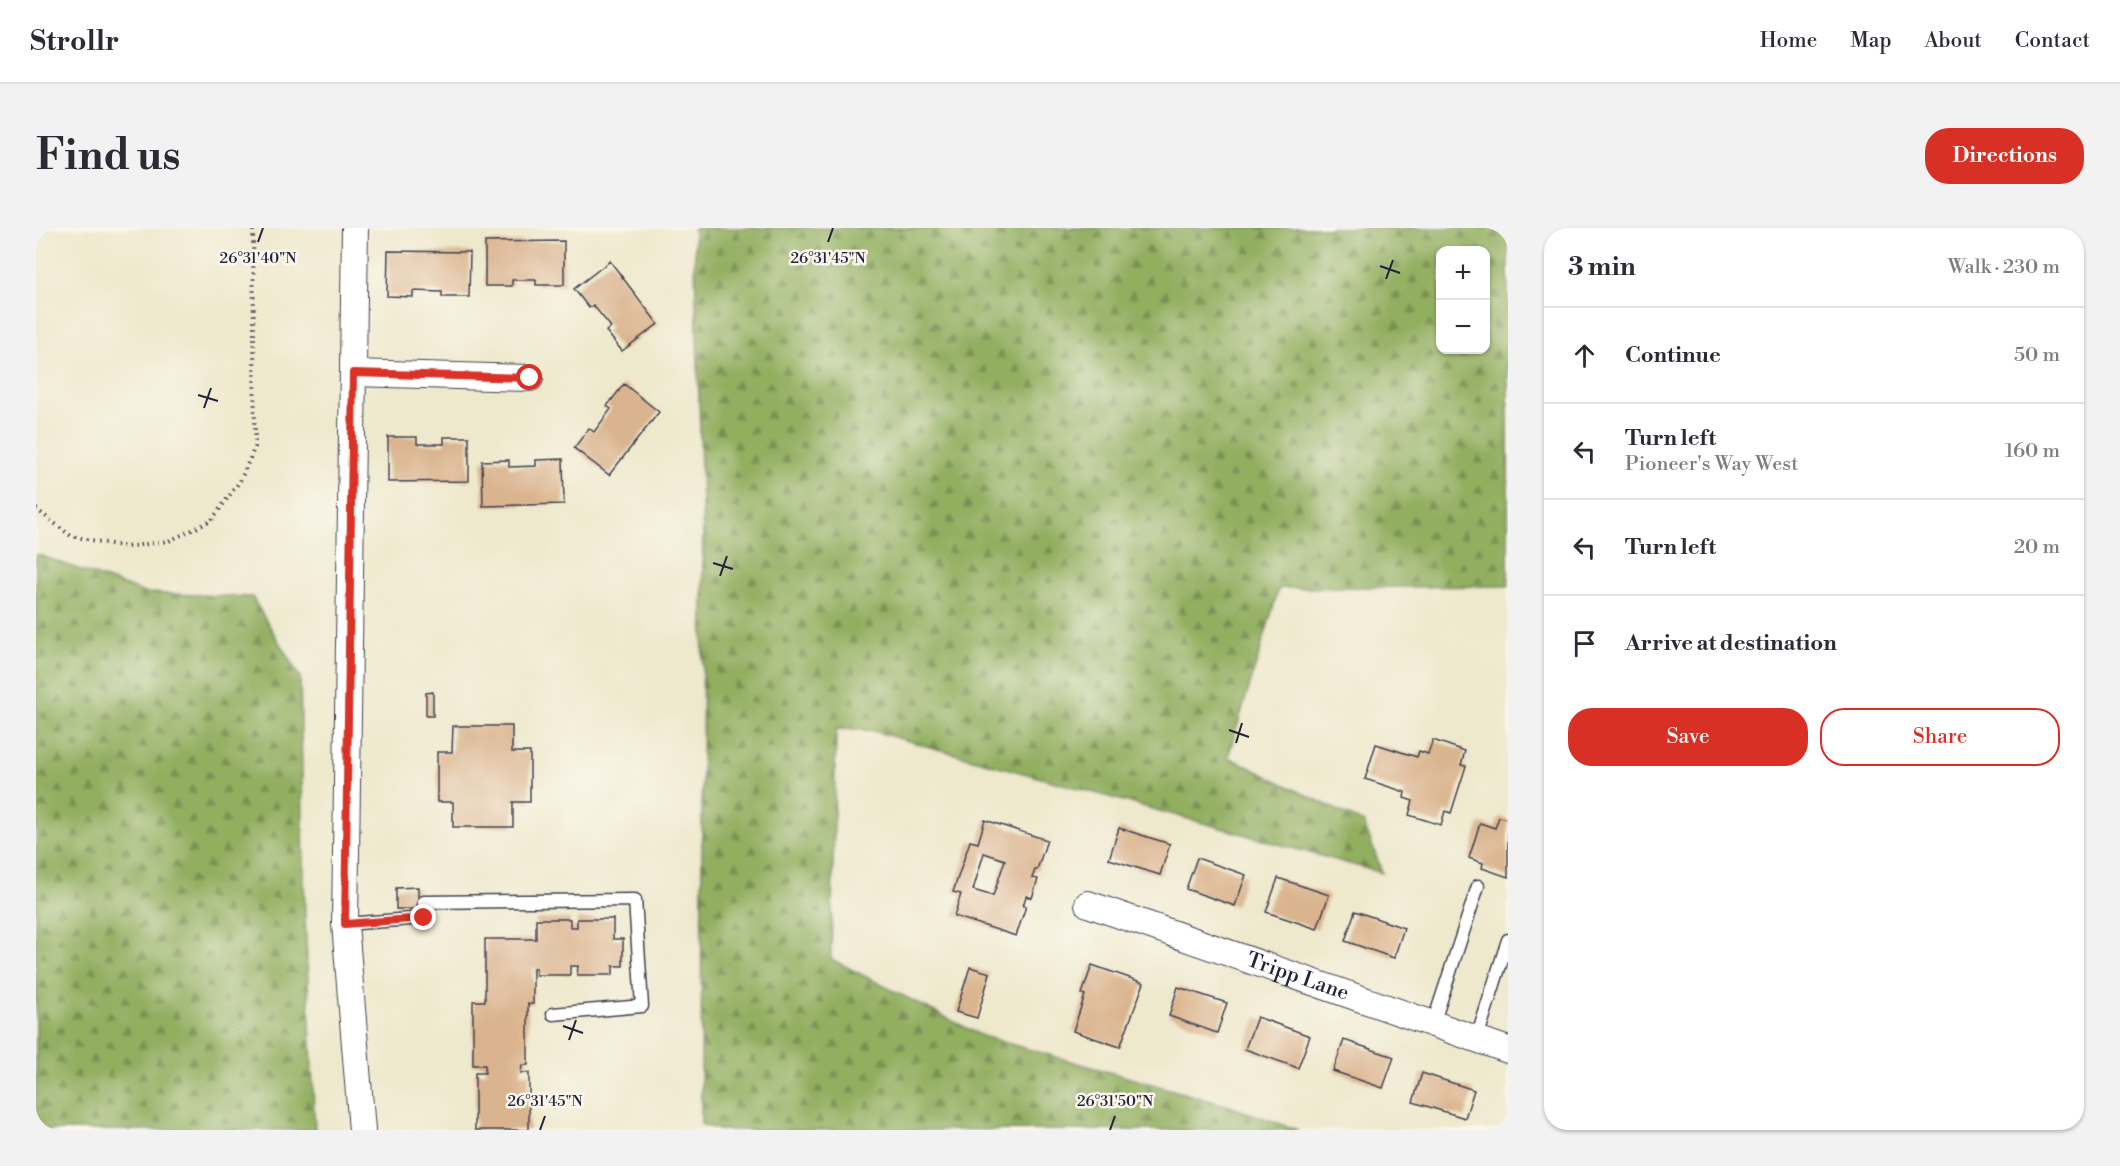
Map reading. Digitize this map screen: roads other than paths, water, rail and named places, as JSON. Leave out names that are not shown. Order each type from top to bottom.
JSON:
[{"type":"street","points":[[356,228],[345,924],[362,1130]]},
{"type":"street","points":[[353,373],[530,378]]},
{"type":"street","name":"Tripp Lane","points":[[1088,904],[1508,1050]]},
{"type":"lane","points":[[1433,1024],[1478,886]]},
{"type":"lane","points":[[345,924],[424,918],[424,902],[635,900],[642,1006],[552,1014]]},
{"type":"lane","points":[[1477,1038],[1508,939]]}]
